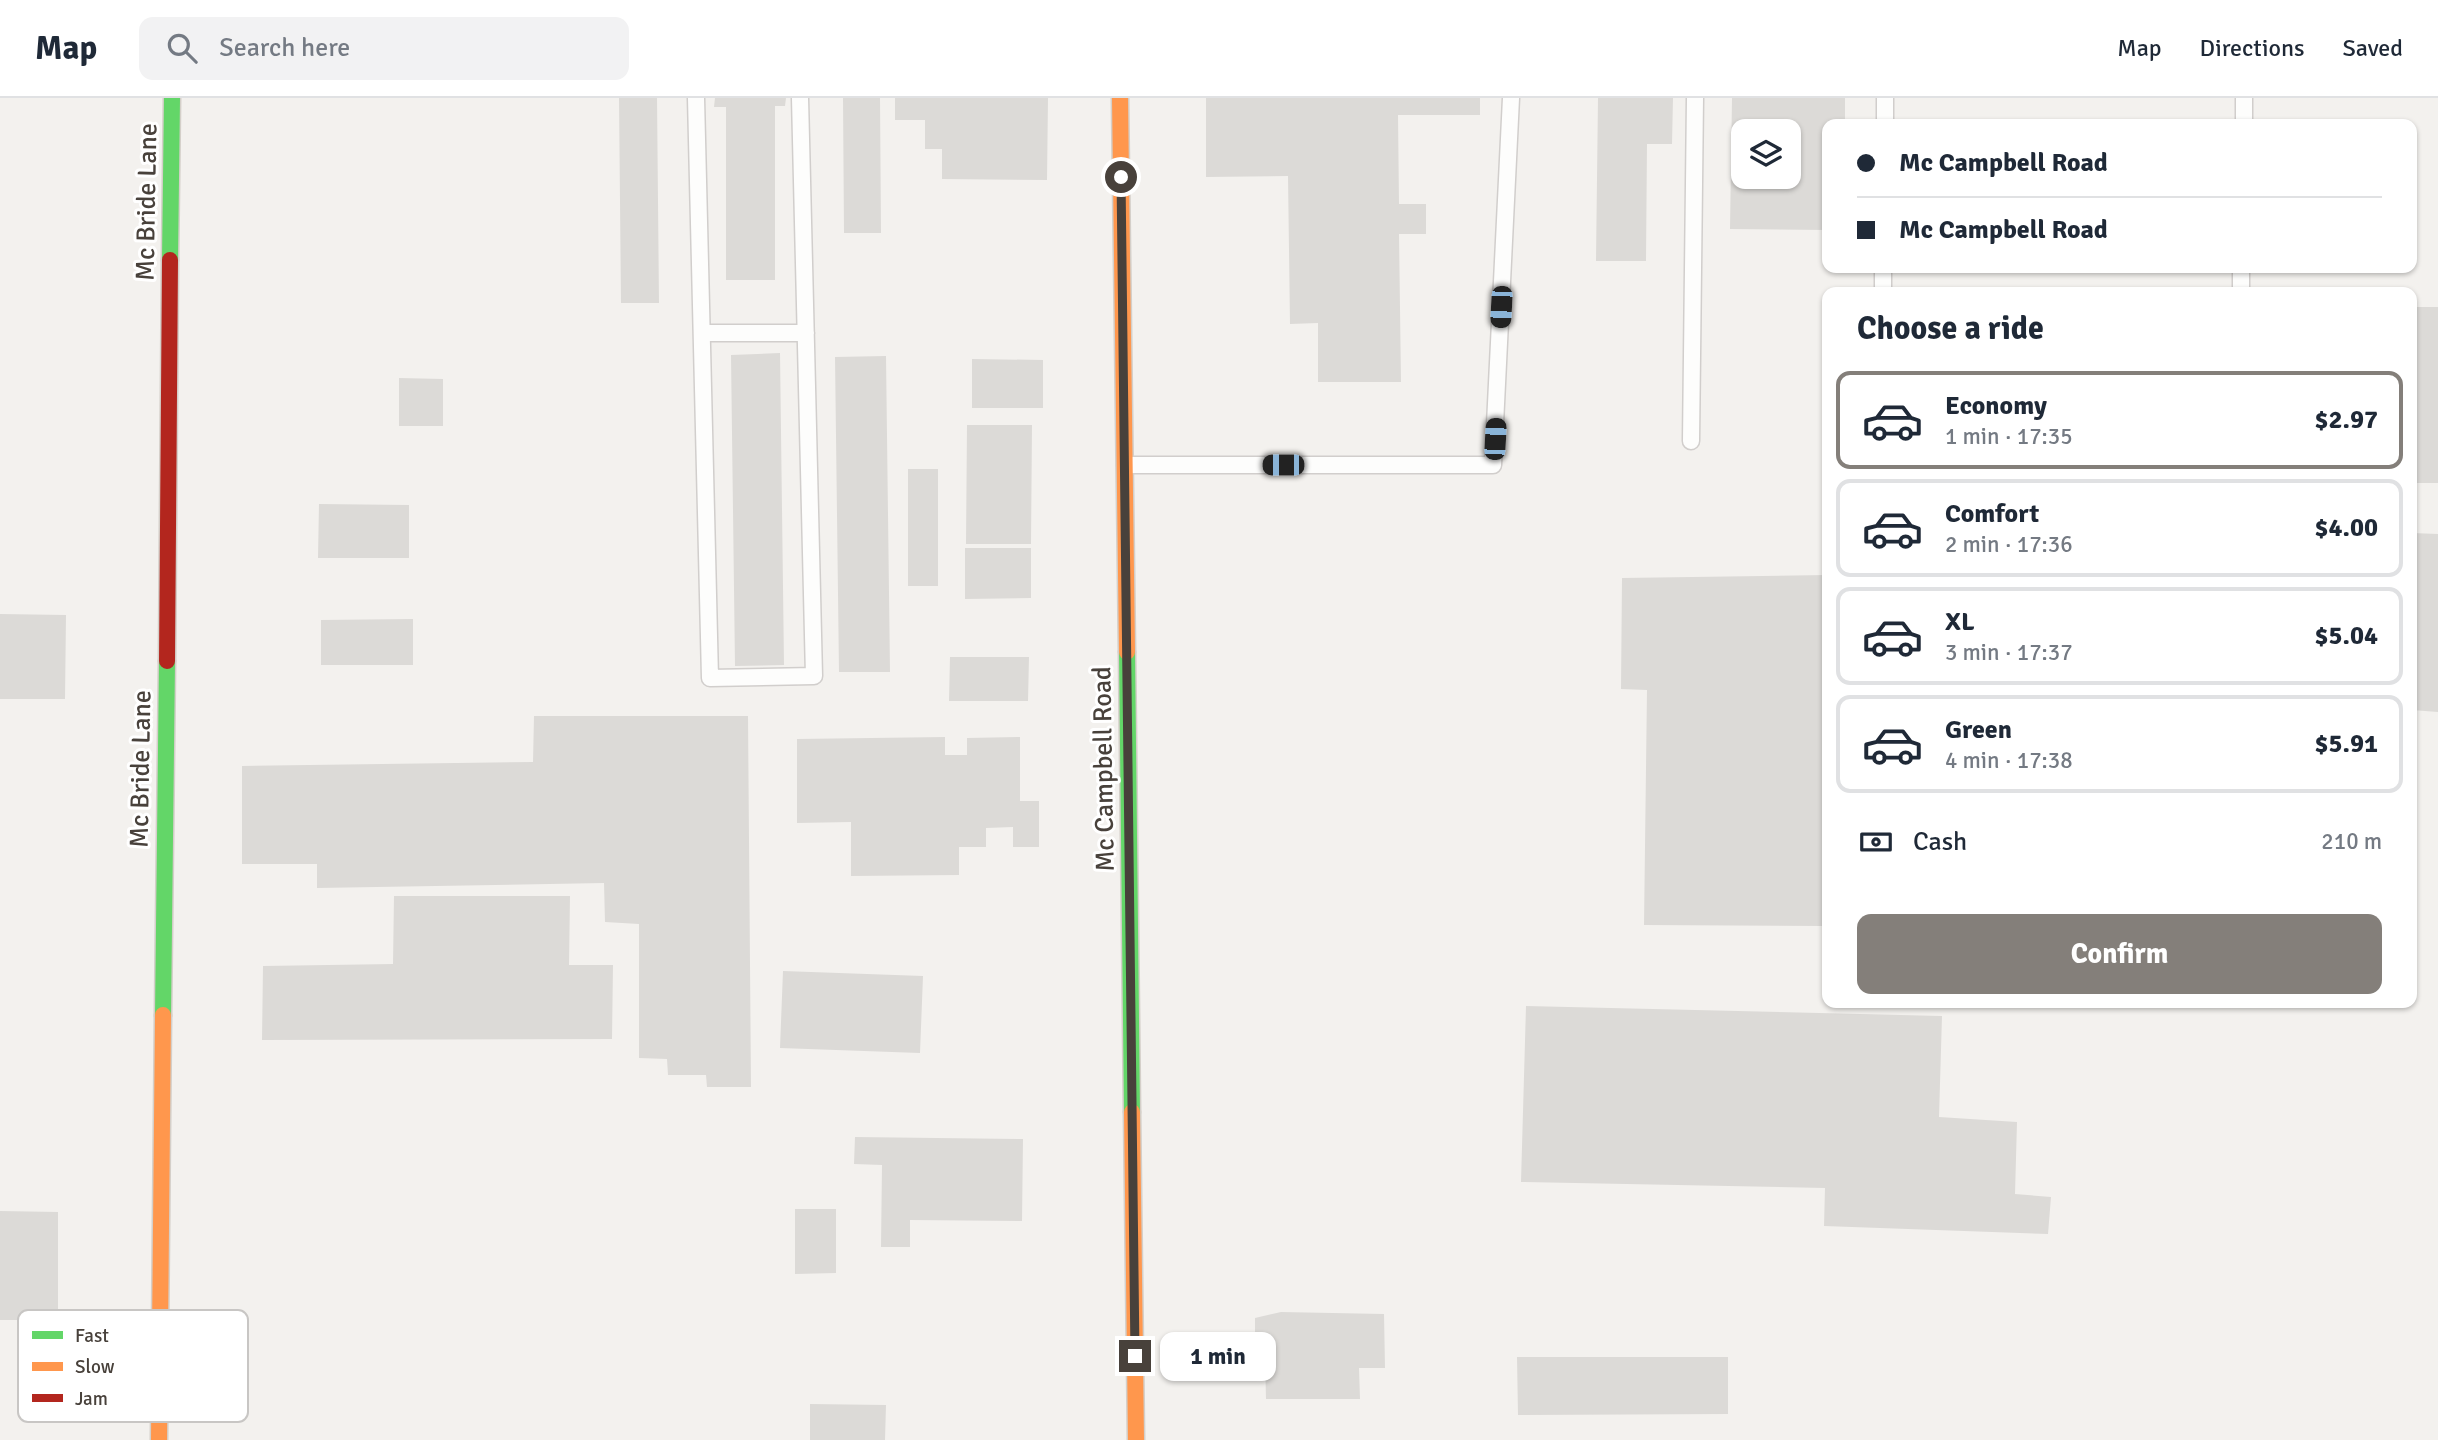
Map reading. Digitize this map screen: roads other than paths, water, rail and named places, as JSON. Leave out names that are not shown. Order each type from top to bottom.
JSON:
[{"type":"street","name":"Mc Bride Lane","points":[[160,1310],[172,98]]},
{"type":"street","name":"Mc Campbell Road","points":[[1120,98],[1136,1440]]},
{"type":"street","name":"Mc Bride Lane","points":[[159,1422],[159,1440]]},
{"type":"lane","points":[[696,98],[710,678],[814,676],[800,98]]},
{"type":"lane","points":[[1125,465],[1493,465],[1510,98]]},
{"type":"lane","points":[[1691,441],[1695,98]]},
{"type":"lane","points":[[1885,98],[1885,119]]},
{"type":"lane","points":[[2244,98],[2244,119]]},
{"type":"lane","points":[[702,333],[806,332]]}]
